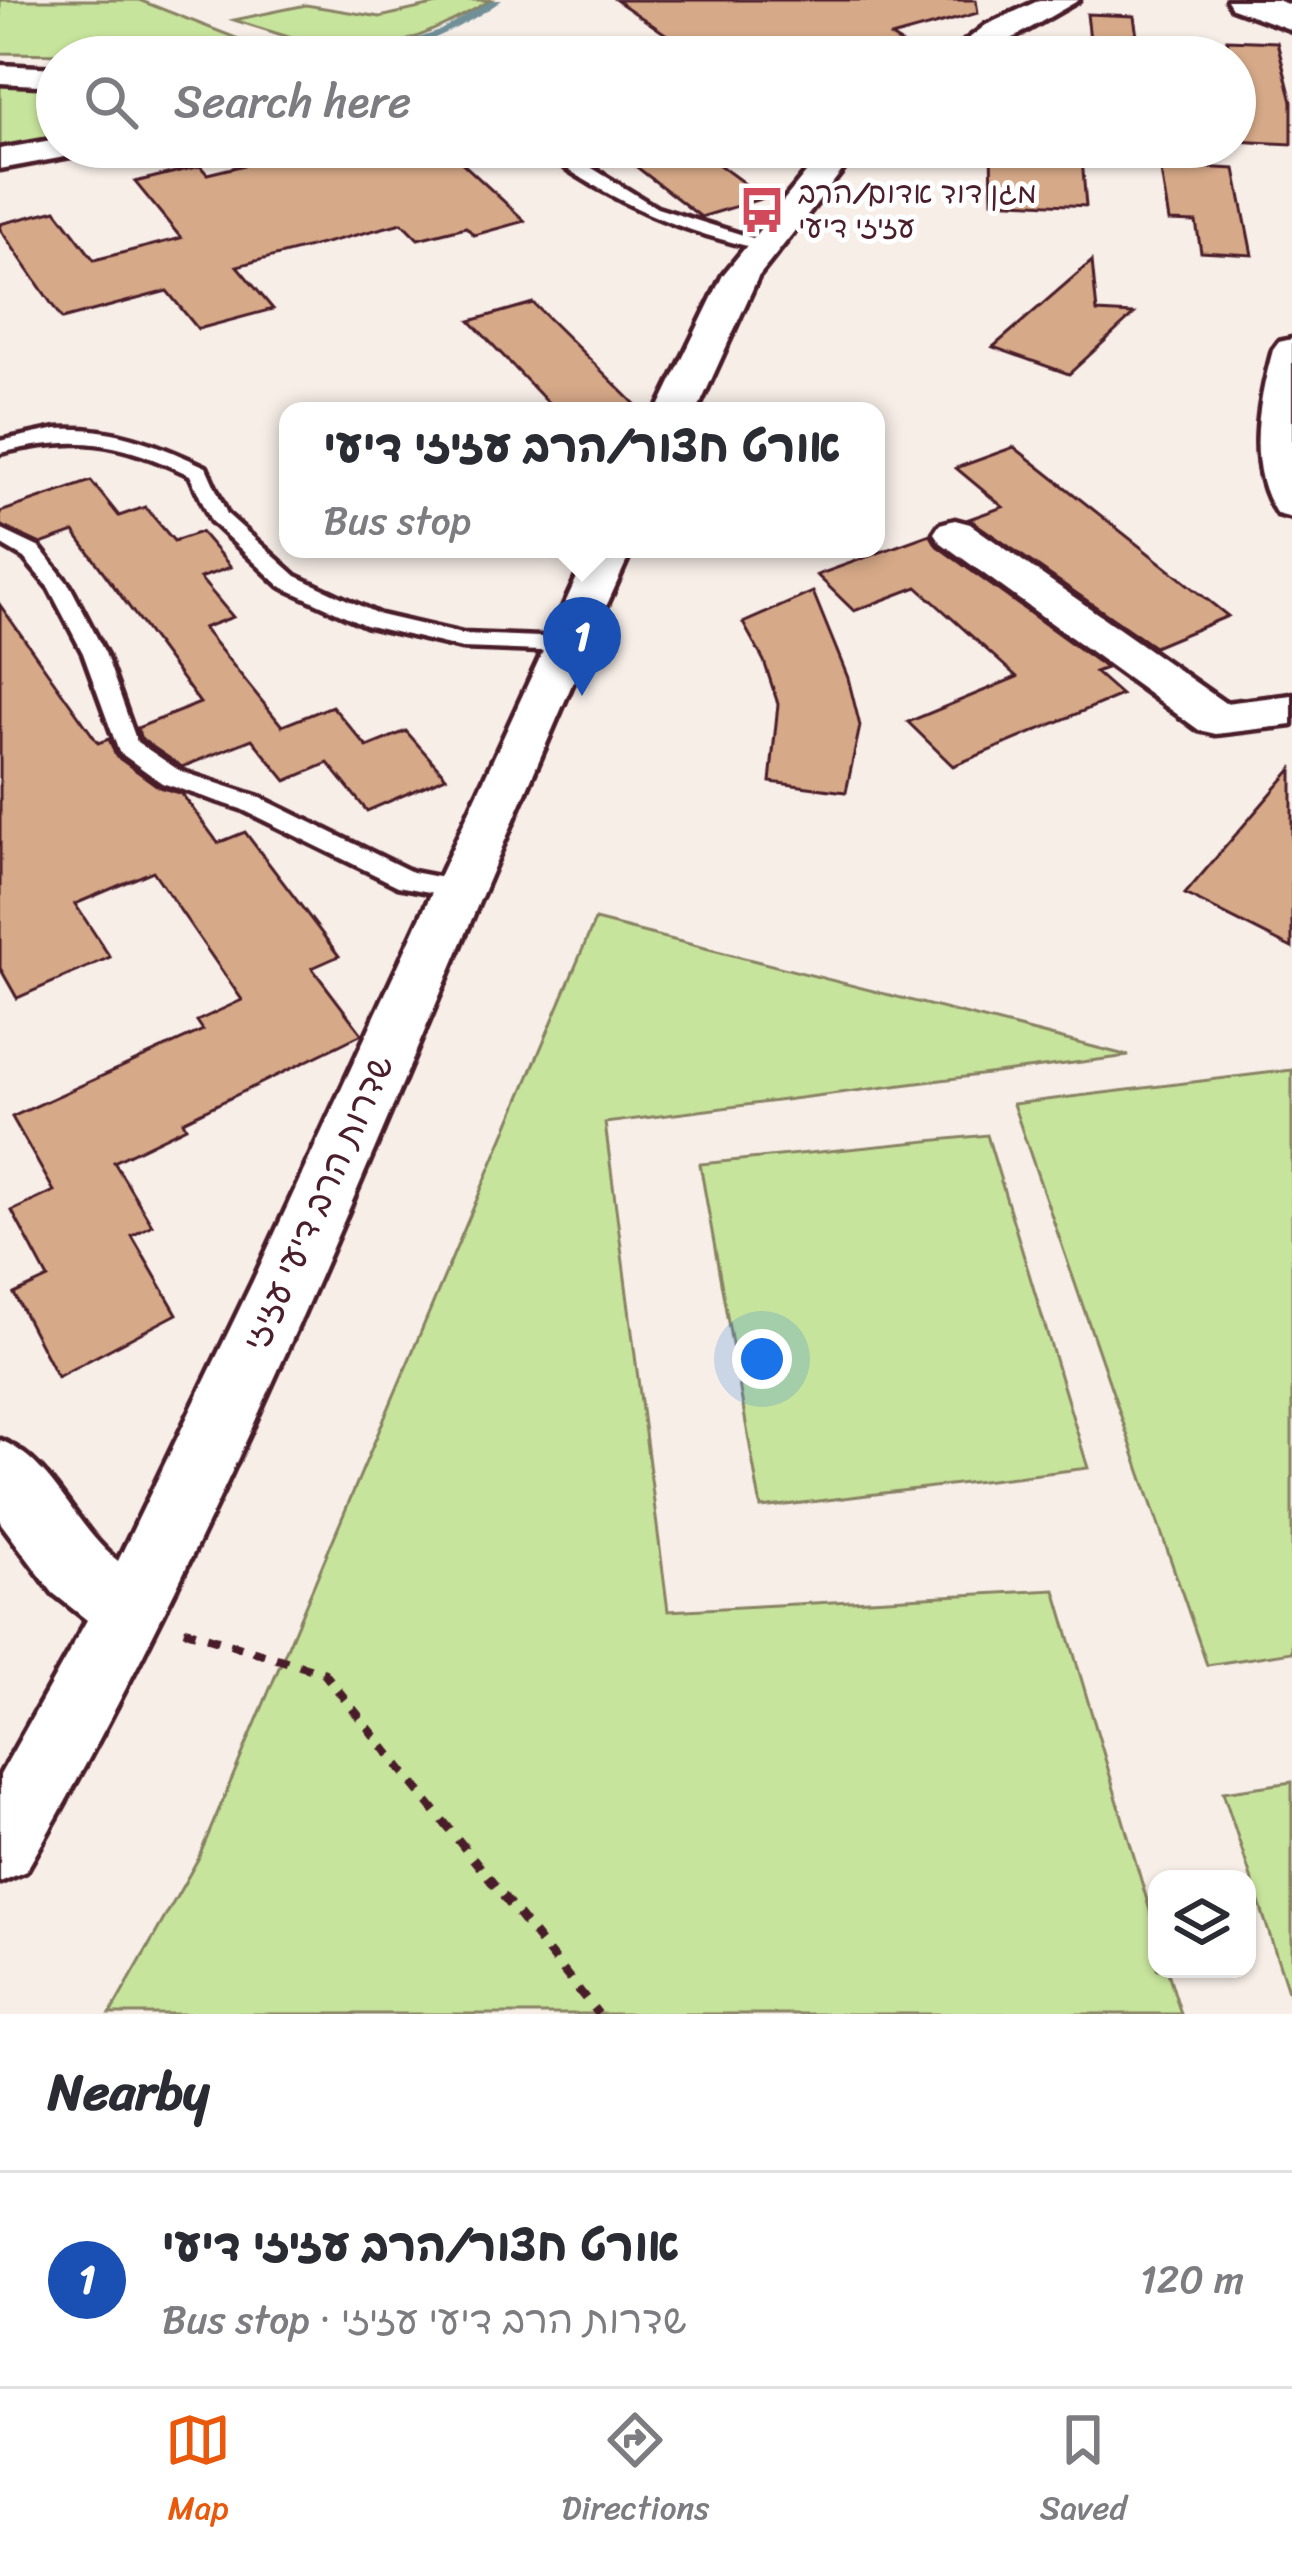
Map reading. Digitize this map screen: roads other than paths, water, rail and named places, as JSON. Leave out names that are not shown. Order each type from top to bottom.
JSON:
[{"type":"street","points":[[990,36],[1064,0]]},
{"type":"street","points":[[1245,0],[1292,19]]},
{"type":"street","points":[[0,74],[36,76]]},
{"type":"street","points":[[0,159],[36,153]]},
{"type":"street","points":[[680,402],[741,275],[827,168]]},
{"type":"street","points":[[1292,350],[1278,401],[1279,474],[1292,505]]},
{"type":"street","points":[[955,533],[1216,719],[1292,710]]},
{"type":"street","name":"שדרות הרב דיעי עזיזי","points":[[0,1845],[130,1613],[308,1231],[455,888],[607,558]]},
{"type":"street","points":[[0,1471],[77,1570],[130,1613]]},
{"type":"lane","points":[[578,168],[670,224],[766,244]]},
{"type":"lane","points":[[0,447],[57,432],[100,431],[200,471],[218,517],[288,581],[373,620],[462,640],[566,645]]},
{"type":"lane","points":[[0,535],[32,553],[59,586],[94,653],[127,746],[171,777],[250,803],[406,880],[455,888]]},
{"type":"waterway","points":[[433,36],[498,0]]},
{"type":"place","name":"מגן דוד אדום/הרב עזיזי דיעי","points":[[762,210]]},
{"type":"place","name":"אורט חצור/הרב עזיזי דיעי","points":[[582,696]]}]
